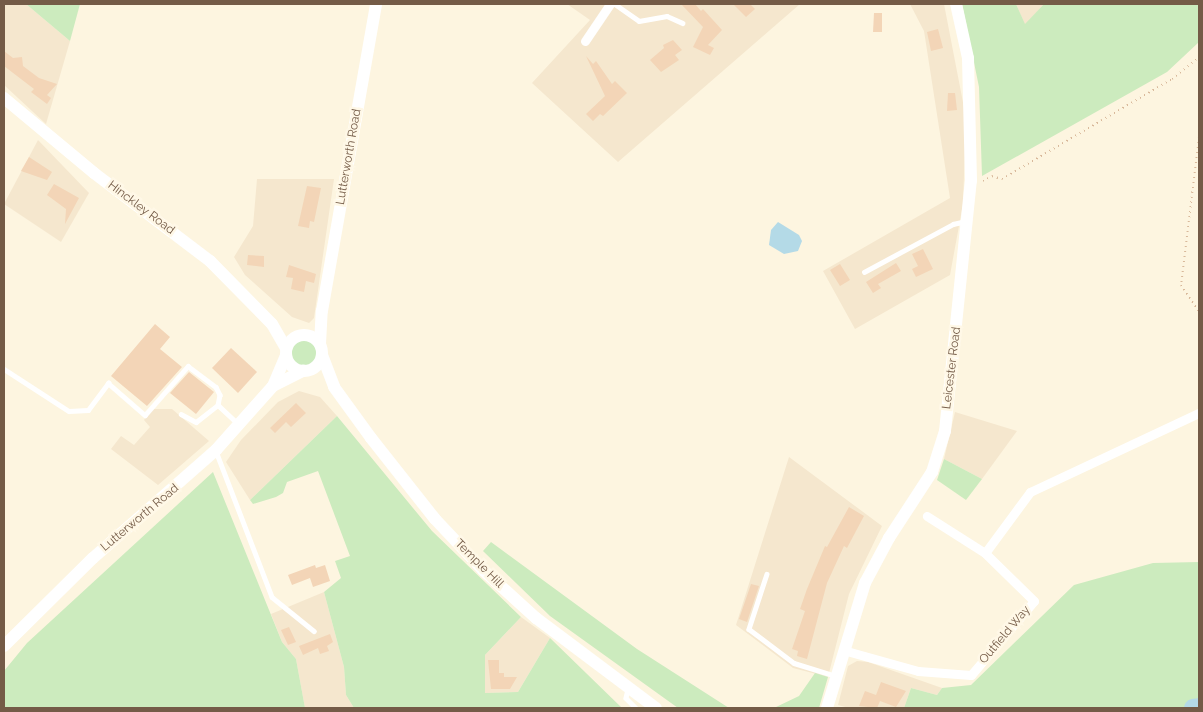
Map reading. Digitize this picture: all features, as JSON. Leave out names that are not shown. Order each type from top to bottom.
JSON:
[{"type":"main road","name":"Lutterworth Road","points":[[321,350],[322,311],[376,4]]},
{"type":"main road","name":"Leicester Road","points":[[827,708],[843,650],[865,583],[889,538],[932,472],[944,431],[971,181],[970,86],[966,49],[956,4]]},
{"type":"main road","name":"Hinckley Road","points":[[4,98],[94,173],[210,261],[272,324],[286,352]]},
{"type":"main road","name":"Lutterworth Road","points":[[299,335],[322,311]]},
{"type":"main road","name":"Hinckley Road","points":[[272,324],[299,335]]},
{"type":"main road","points":[[299,335],[312,336],[321,350],[307,371],[294,368],[286,352],[299,335]]},
{"type":"main road","name":"Temple Hill","points":[[321,350],[334,387],[435,519],[482,570],[536,618],[656,708]]},
{"type":"main road","name":"Lutterworth Road","points":[[4,646],[93,558],[216,450],[273,386],[286,352]]},
{"type":"main road","name":"Lutterworth Road","points":[[273,386],[307,371]]},
{"type":"main road","name":"Temple Hill","points":[[307,371],[334,387]]},
{"type":"street","points":[[585,41],[610,4]]},
{"type":"street","points":[[985,553],[1030,492],[1199,414]]},
{"type":"street","name":"Outfield Way","points":[[843,650],[918,671],[971,675],[1034,601],[985,553],[926,516]]},
{"type":"lane","points":[[615,4],[639,21],[667,16],[683,23]]},
{"type":"lane","points":[[864,272],[953,224],[967,220]]},
{"type":"lane","points":[[5,371],[69,411],[88,410],[108,383],[145,415],[188,366],[216,387],[220,395],[218,405],[196,422],[181,414]]},
{"type":"lane","points":[[218,405],[238,424]]},
{"type":"lane","points":[[216,450],[272,597],[314,631]]},
{"type":"lane","points":[[768,574],[749,629],[794,663],[836,676]]},
{"type":"lane","points":[[629,688],[626,698],[636,708]]},
{"type":"path","points":[[979,181],[992,176],[1002,179],[1172,79],[1199,57]]},
{"type":"path","points":[[1199,137],[1181,284],[1199,312]]},
{"type":"shaded area","points":[[4,4],[26,4],[70,41],[46,124],[4,85]]},
{"type":"shaded area","points":[[567,4],[800,4],[618,162],[532,83],[590,20]]},
{"type":"shaded area","points":[[910,4],[944,4],[966,118],[963,204],[950,275],[855,329],[823,271],[950,198],[924,31]]},
{"type":"shaded area","points":[[1016,4],[1044,4],[1025,25]]},
{"type":"shaded area","points":[[38,140],[89,193],[61,242],[4,204]]},
{"type":"shaded area","points":[[257,179],[334,179],[314,318],[309,323],[292,317],[245,275],[234,257],[253,226]]},
{"type":"shaded area","points":[[299,391],[320,397],[337,416],[250,500],[226,462],[241,440],[278,402]]},
{"type":"shaded area","points":[[151,409],[172,409],[209,441],[158,485],[111,449],[121,436],[134,445],[150,427],[144,420]]},
{"type":"shaded area","points":[[955,412],[1017,431],[982,479],[944,459]]},
{"type":"shaded area","points":[[789,457],[882,526],[849,594],[828,677],[793,668],[736,625]]},
{"type":"shaded area","points":[[324,592],[344,667],[346,695],[354,708],[305,708],[296,659],[282,642],[271,614]]},
{"type":"shaded area","points":[[521,617],[550,638],[518,692],[485,693],[485,655]]},
{"type":"shaded area","points":[[857,661],[868,662],[942,688],[937,695],[911,688],[904,708],[849,708],[838,705],[848,666]]},
{"type":"green space","points":[[26,4],[80,4],[70,41]]},
{"type":"green space","points":[[962,4],[1016,4],[1025,24],[1044,4],[1199,4],[1199,42],[1167,72],[982,176],[979,87]]},
{"type":"green space","points":[[304,339],[314,343],[318,353],[314,363],[304,367],[294,363],[290,353],[294,343]]},
{"type":"green space","points":[[337,416],[432,531],[521,617],[485,655],[485,693],[518,692],[550,638],[622,708],[354,708],[346,695],[344,667],[324,592],[341,578],[335,561],[350,556],[318,471],[287,482],[283,493],[276,497],[253,504],[250,500]]},
{"type":"green space","points":[[944,459],[982,479],[966,500],[937,480]]},
{"type":"green space","points":[[213,472],[282,642],[296,659],[305,708],[4,708],[4,671],[27,643]]},
{"type":"green space","points":[[491,542],[637,649],[729,708],[678,708],[550,616],[483,551]]},
{"type":"green space","points":[[1199,562],[1199,707],[904,708],[911,688],[937,695],[942,688],[971,685],[1074,585],[1153,563]]},
{"type":"green space","points":[[815,673],[828,677],[819,708],[774,708],[799,696]]},
{"type":"water","points":[[778,222],[799,235],[802,241],[798,251],[784,254],[769,245],[771,230]]},
{"type":"building","points":[[681,4],[695,4],[701,11],[703,9],[722,30],[708,45],[714,48],[710,55],[693,47],[703,27]]},
{"type":"building","points":[[733,4],[750,4],[755,9],[746,17]]},
{"type":"building","points":[[874,13],[882,13],[882,32],[873,32]]},
{"type":"building","points":[[938,29],[943,48],[931,51],[927,32]]},
{"type":"building","points":[[673,40],[682,50],[675,55],[679,60],[661,72],[650,60],[664,48],[663,45]]},
{"type":"building","points":[[4,51],[13,58],[22,57],[23,66],[39,78],[57,84],[47,95],[51,98],[47,104],[31,92],[34,89],[4,66]]},
{"type":"building","points":[[586,56],[593,64],[596,61],[612,84],[615,81],[627,93],[603,116],[600,114],[593,121],[586,114],[605,96]]},
{"type":"building","points":[[948,93],[955,93],[957,110],[947,111]]},
{"type":"building","points":[[29,157],[52,172],[47,180],[21,171]]},
{"type":"building","points":[[54,184],[79,198],[65,224],[66,209],[47,195]]},
{"type":"building","points":[[307,186],[321,188],[314,222],[310,221],[309,228],[298,226]]},
{"type":"building","points":[[923,249],[933,269],[916,277],[912,269],[918,266],[912,254]]},
{"type":"building","points":[[248,255],[264,256],[264,267],[247,265]]},
{"type":"building","points":[[896,263],[901,271],[878,284],[881,288],[873,293],[866,282]]},
{"type":"building","points":[[840,264],[850,280],[840,286],[830,270]]},
{"type":"building","points":[[289,265],[316,274],[314,283],[306,281],[304,292],[291,289],[293,278],[286,277]]},
{"type":"building","points":[[155,324],[170,337],[160,349],[182,367],[147,406],[111,376]]},
{"type":"building","points":[[231,348],[257,372],[238,393],[212,368]]},
{"type":"building","points":[[189,372],[214,392],[196,414],[170,393]]},
{"type":"building","points":[[296,403],[306,413],[291,427],[286,422],[275,433],[270,428]]},
{"type":"building","points":[[849,507],[864,516],[847,548],[844,546],[827,583],[807,659],[797,656],[798,651],[792,649],[805,611],[800,609],[825,546],[827,547]]},
{"type":"building","points":[[315,565],[316,568],[325,565],[330,581],[313,587],[310,578],[292,585],[288,575]]},
{"type":"building","points":[[751,584],[759,586],[747,622],[739,619]]},
{"type":"building","points":[[289,627],[296,642],[288,645],[281,630]]},
{"type":"building","points":[[330,634],[333,642],[327,646],[329,651],[320,654],[318,648],[303,655],[299,646]]},
{"type":"building","points":[[488,660],[499,660],[499,673],[504,673],[504,677],[517,677],[510,689],[491,689]]},
{"type":"building","points":[[881,682],[906,691],[896,707],[880,701],[877,708],[859,706],[865,691],[876,695]]},
{"type":"waterway","points":[[1193,708],[1199,707]]}]
